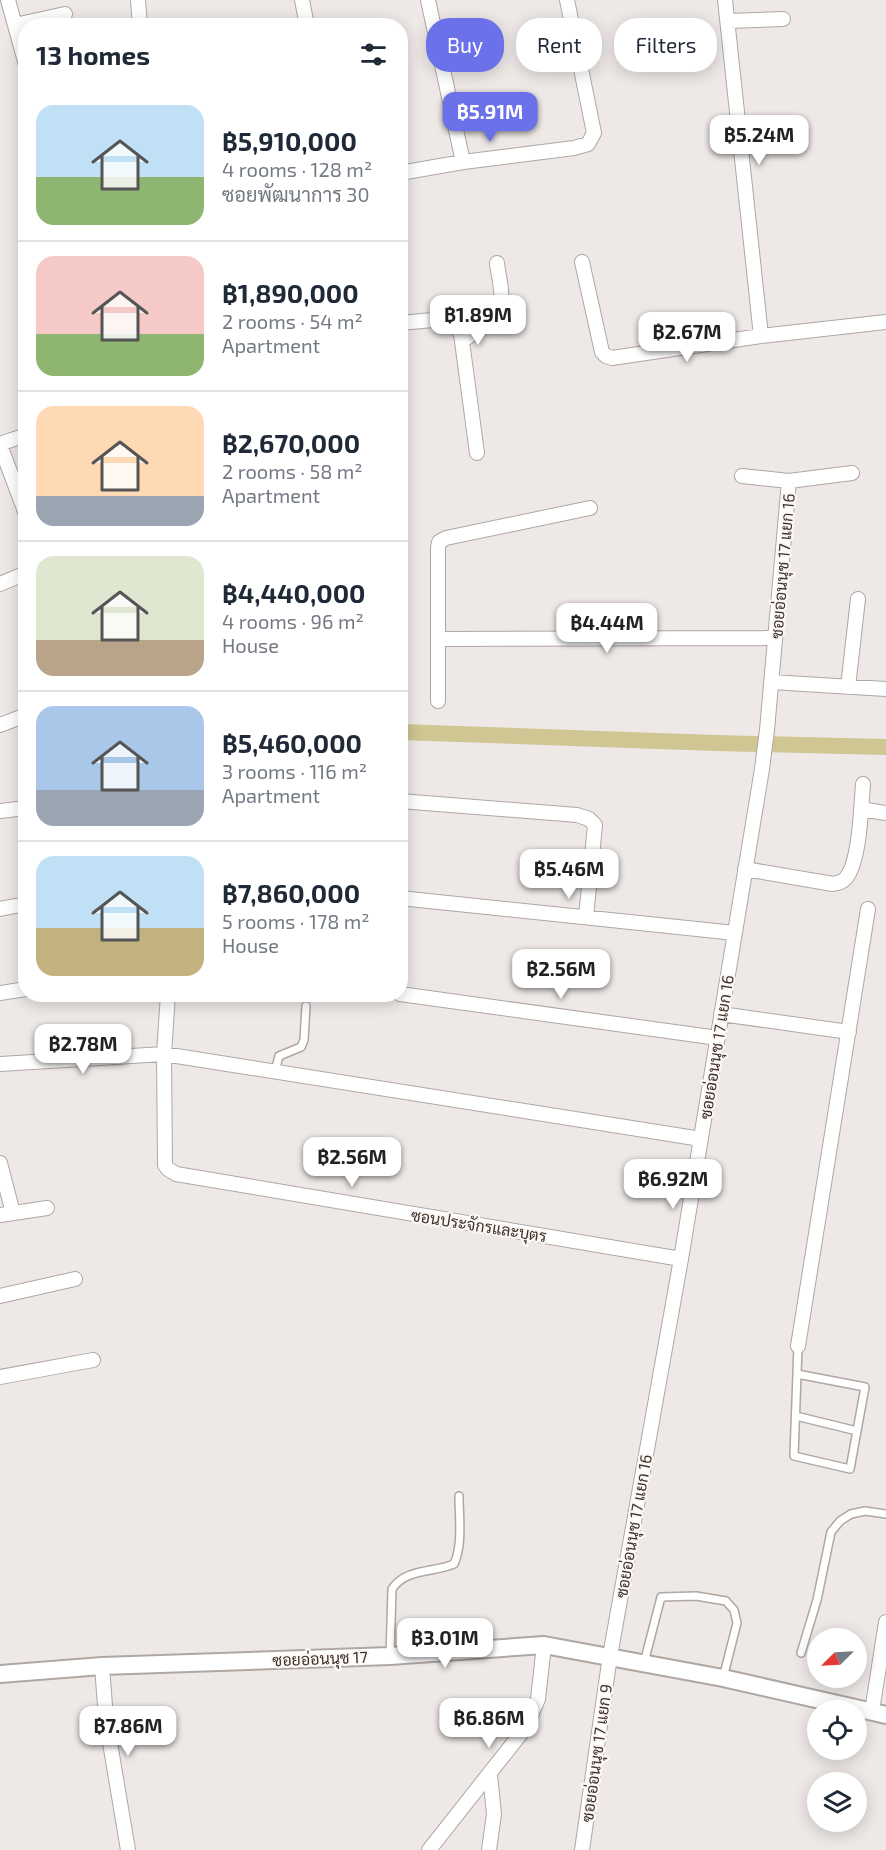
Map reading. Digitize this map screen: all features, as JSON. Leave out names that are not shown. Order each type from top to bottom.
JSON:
[{"type":"street","points":[[8,0],[18,36]]},
{"type":"street","points":[[138,0],[139,18]]},
{"type":"street","points":[[302,0],[305,18]]},
{"type":"street","points":[[428,0],[463,162]]},
{"type":"street","points":[[408,172],[574,148],[588,144],[594,133],[567,0]]},
{"type":"street","points":[[725,0],[761,336]]},
{"type":"street","points":[[46,18],[64,14]]},
{"type":"street","points":[[728,21],[783,19]]},
{"type":"street","points":[[582,262],[602,352],[612,358],[761,336],[886,322]]},
{"type":"street","points":[[462,341],[482,328],[493,317],[501,302],[497,263]]},
{"type":"street","points":[[408,322],[444,319],[453,322],[461,334],[477,453]]},
{"type":"street","points":[[18,438],[0,445],[18,493]]},
{"type":"street","points":[[789,481],[852,473]]},
{"type":"street","name":"ซอยอ่อนนุช 17 แยก 16","points":[[610,1656],[681,1259],[767,730],[789,481],[742,476]]},
{"type":"street","points":[[438,701],[438,548],[440,542],[446,538],[590,508]]},
{"type":"street","points":[[0,584],[18,576]]},
{"type":"street","points":[[848,687],[858,598]]},
{"type":"street","points":[[439,639],[775,638]]},
{"type":"street","points":[[771,682],[886,689]]},
{"type":"street","points":[[0,724],[18,718]]},
{"type":"street","points":[[745,869],[833,884],[840,883],[847,877],[856,853],[863,784]]},
{"type":"street","points":[[408,802],[577,815],[589,819],[595,825],[586,917]]},
{"type":"street","points":[[0,811],[18,809]]},
{"type":"street","points":[[861,809],[886,813]]},
{"type":"street","points":[[408,899],[735,933]]},
{"type":"street","points":[[0,909],[18,906]]},
{"type":"street","points":[[798,1346],[868,909]]},
{"type":"street","points":[[0,993],[18,990]]},
{"type":"street","points":[[408,995],[718,1038]]},
{"type":"street","name":"ซอนประจักรและบุตร","points":[[167,1002],[164,1054],[165,1165],[176,1174],[681,1259]]},
{"type":"street","points":[[721,1014],[849,1032]]},
{"type":"street","points":[[0,1064],[164,1054],[701,1138]]},
{"type":"street","points":[[0,1163],[6,1214],[47,1208]]},
{"type":"street","points":[[0,1296],[75,1279]]},
{"type":"street","points":[[0,1377],[93,1360]]},
{"type":"street","points":[[879,1713],[886,1622]]},
{"type":"street","points":[[429,1850],[526,1727],[538,1699],[544,1646]]},
{"type":"street","name":"ซอยอ่อนนุช 17","points":[[0,1674],[102,1666],[390,1656],[544,1646],[723,1678],[879,1713]]},
{"type":"street","name":"ซอยอ่อนนุช 17 แยก 9","points":[[582,1850],[610,1656]]},
{"type":"street","points":[[102,1666],[106,1719],[128,1850]]},
{"type":"street","points":[[489,1850],[494,1814],[490,1775]]},
{"type":"lane","points":[[275,1071],[279,1056],[301,1047],[304,1040],[306,1006]]},
{"type":"lane","points":[[797,1374],[865,1387],[850,1469],[794,1456],[798,1346]]},
{"type":"lane","points":[[796,1416],[857,1431]]},
{"type":"lane","points":[[390,1656],[392,1590],[397,1582],[412,1574],[441,1569],[454,1564],[457,1557],[459,1531],[459,1496]]},
{"type":"lane","points":[[801,1653],[817,1600],[831,1532],[840,1521],[851,1514],[865,1511],[886,1514]]},
{"type":"lane","points":[[644,1664],[661,1597],[696,1596],[726,1601],[734,1610],[736,1623],[723,1678]]},
{"type":"waterway","points":[[408,732],[886,747]]}]
